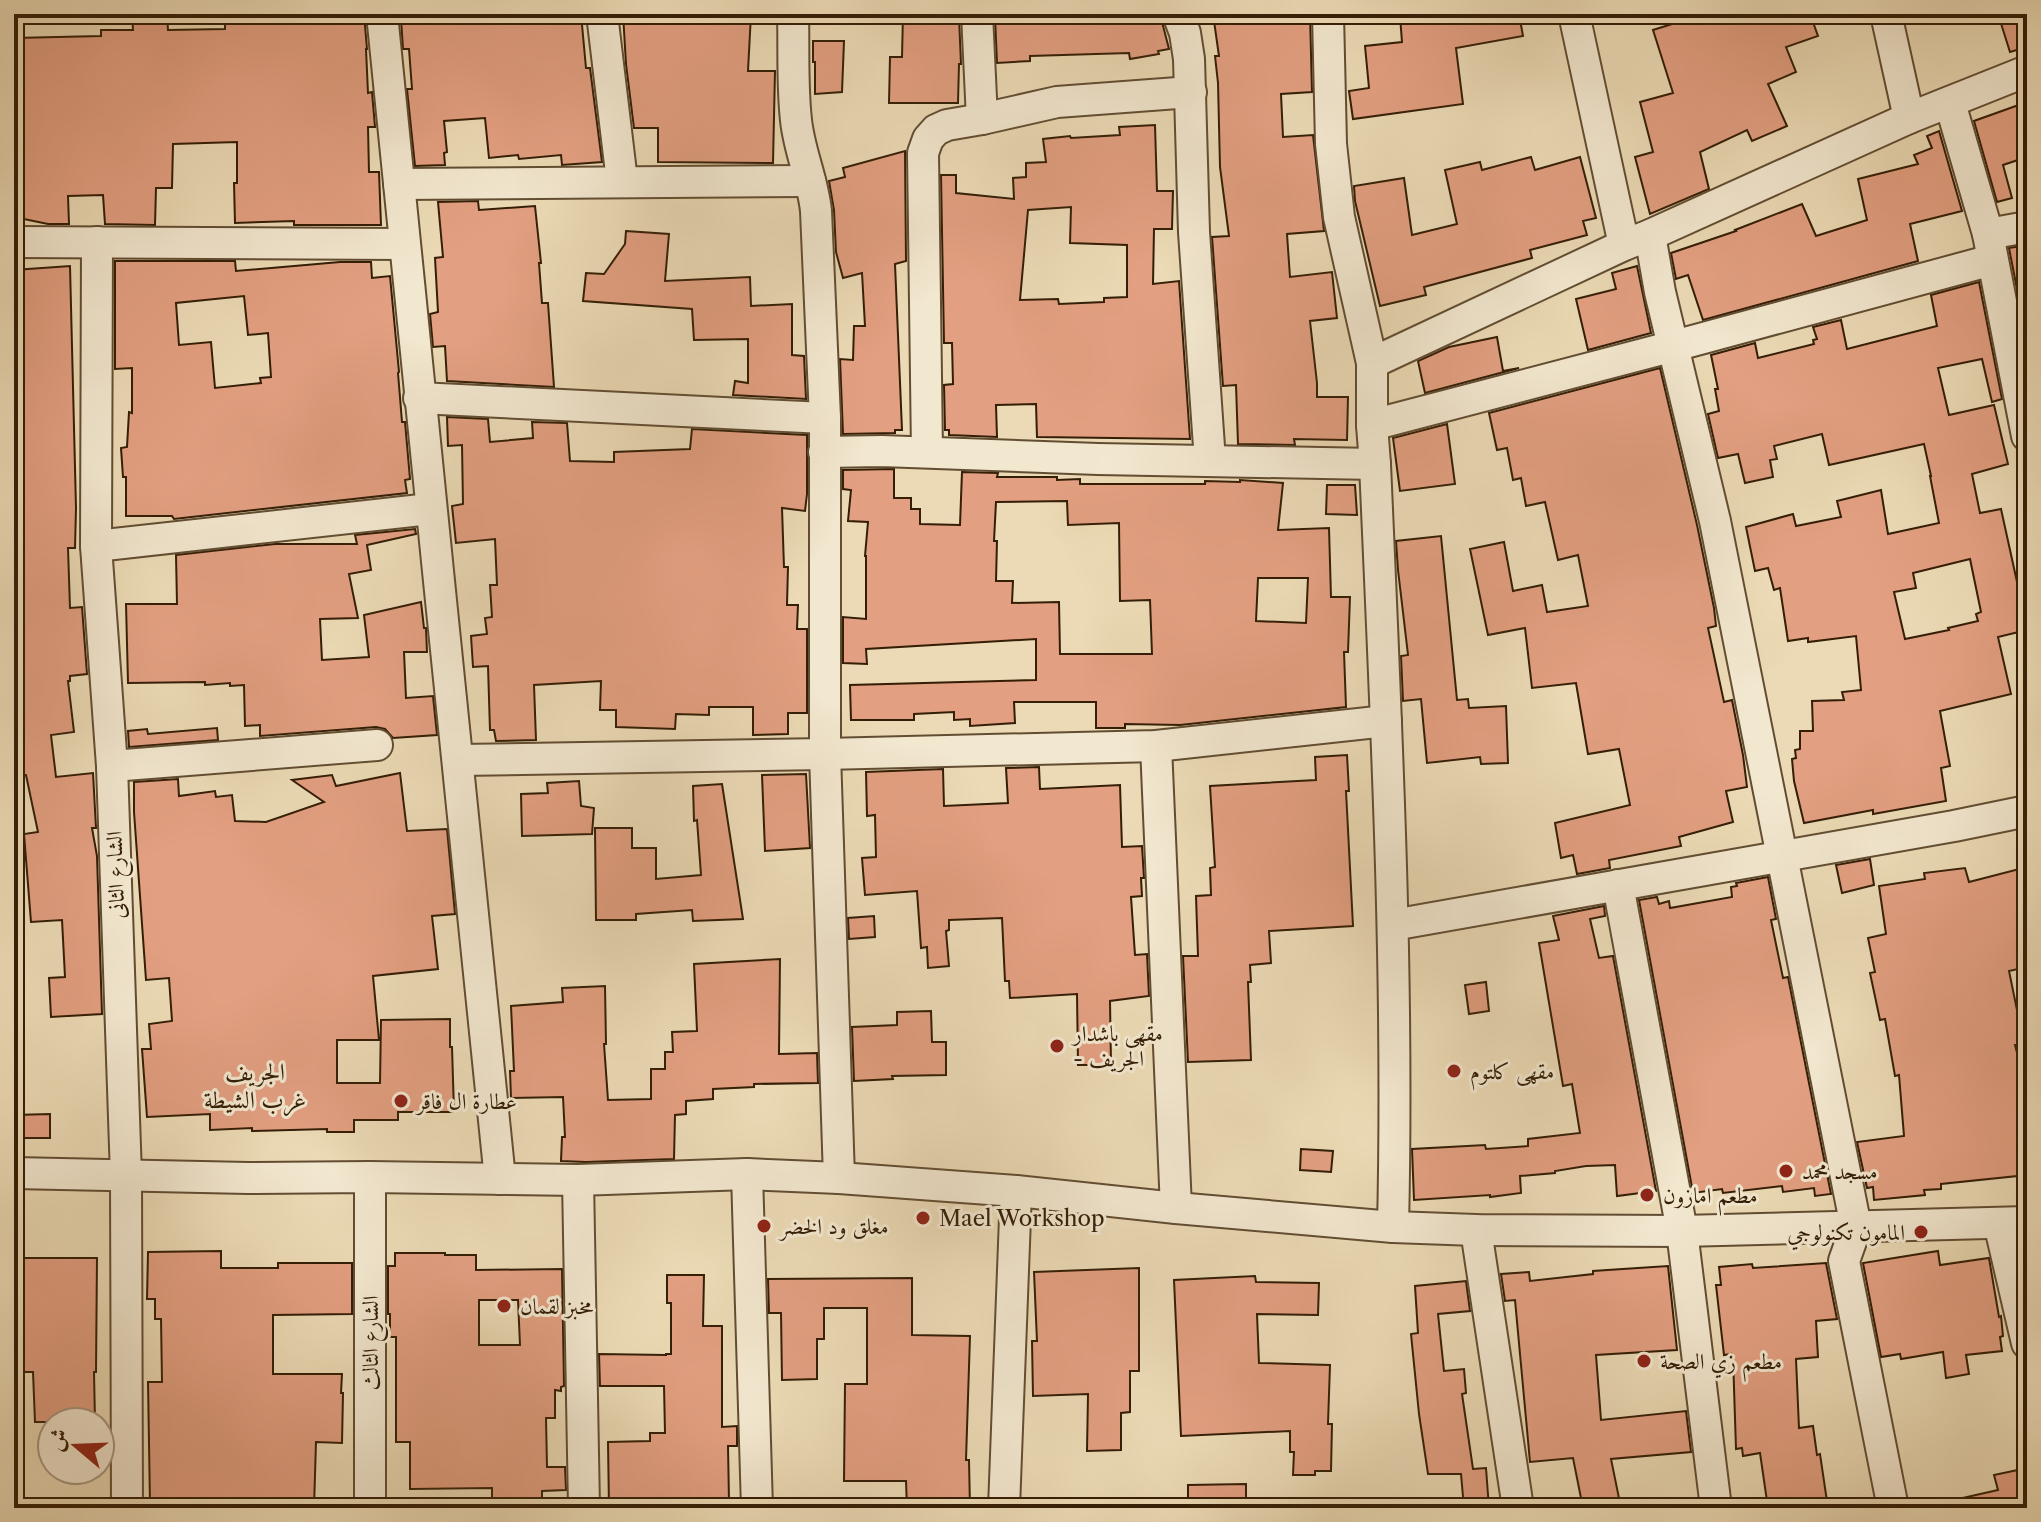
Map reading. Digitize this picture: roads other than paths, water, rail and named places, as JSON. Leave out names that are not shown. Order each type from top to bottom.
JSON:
[{"type":"street","points":[[382,14],[500,1179]]},
{"type":"street","points":[[602,14],[622,181]]},
{"type":"street","points":[[793,14],[796,120],[816,211],[825,418],[825,754],[839,1178]]},
{"type":"street","points":[[977,14],[982,119]]},
{"type":"street","points":[[1178,14],[1189,59],[1194,232],[1210,461]]},
{"type":"street","points":[[1328,14],[1331,144],[1339,217],[1372,363],[1393,925],[1393,1227]]},
{"type":"street","points":[[1574,14],[1637,240],[1660,292],[1715,521],[1856,1227],[1844,1261],[1893,1508]]},
{"type":"street","points":[[1886,14],[1909,118]]},
{"type":"street","points":[[1372,363],[1909,118],[2027,71]]},
{"type":"street","points":[[927,452],[923,153],[928,139],[936,130],[947,125],[1057,102],[1191,92]]},
{"type":"street","points":[[1950,103],[1990,247],[2027,436]]},
{"type":"street","points":[[399,184],[810,181]]},
{"type":"street","points":[[1372,425],[1674,346],[1990,247],[2027,227]]},
{"type":"street","points":[[14,242],[404,244]]},
{"type":"street","name":"الشارع الثانى","points":[[97,242],[96,546],[112,766],[126,1176],[127,1508]]},
{"type":"street","points":[[419,398],[825,418]]},
{"type":"street","points":[[824,452],[1375,464]]},
{"type":"street","points":[[96,546],[430,509]]},
{"type":"street","points":[[459,760],[1156,746],[1386,721]]},
{"type":"street","points":[[112,766],[377,745]]},
{"type":"street","points":[[1156,746],[1176,1208]]},
{"type":"street","points":[[1393,925],[2027,811]]},
{"type":"street","points":[[1618,885],[1682,1231],[1716,1508]]},
{"type":"street","points":[[14,1173],[578,1180],[747,1174],[1016,1191],[1393,1227],[1476,1230],[1682,1231],[2013,1223],[2027,1343]]},
{"type":"street","points":[[747,1174],[757,1508]]},
{"type":"street","name":"الشارع الثالث","points":[[370,1177],[370,1508]]},
{"type":"street","points":[[578,1180],[584,1508]]},
{"type":"street","points":[[1004,1508],[1016,1191]]},
{"type":"street","points":[[1476,1230],[1518,1508]]},
{"type":"place","name":"مقهى باشدار - الجريف","points":[[1057,1046]]},
{"type":"place","name":"مقهى كلتوم","points":[[1454,1071]]},
{"type":"place","name":"عطارة ال فاقر","points":[[401,1101]]},
{"type":"place","name":"مسجد محمد","points":[[1786,1171]]},
{"type":"place","name":"مطعم امازون","points":[[1647,1195]]},
{"type":"place","name":"Mael Workshop","points":[[923,1218]]},
{"type":"place","name":"مغلق ود الخضر","points":[[764,1226]]},
{"type":"place","name":"المامون تكنولوجي","points":[[1921,1232]]},
{"type":"place","name":"مخبز لقمان","points":[[504,1306]]},
{"type":"place","name":"مطعم زي الصحة","points":[[1644,1361]]},
{"type":"district","name":"الجريف غرب الشيطة","points":[[255,1086]]}]
